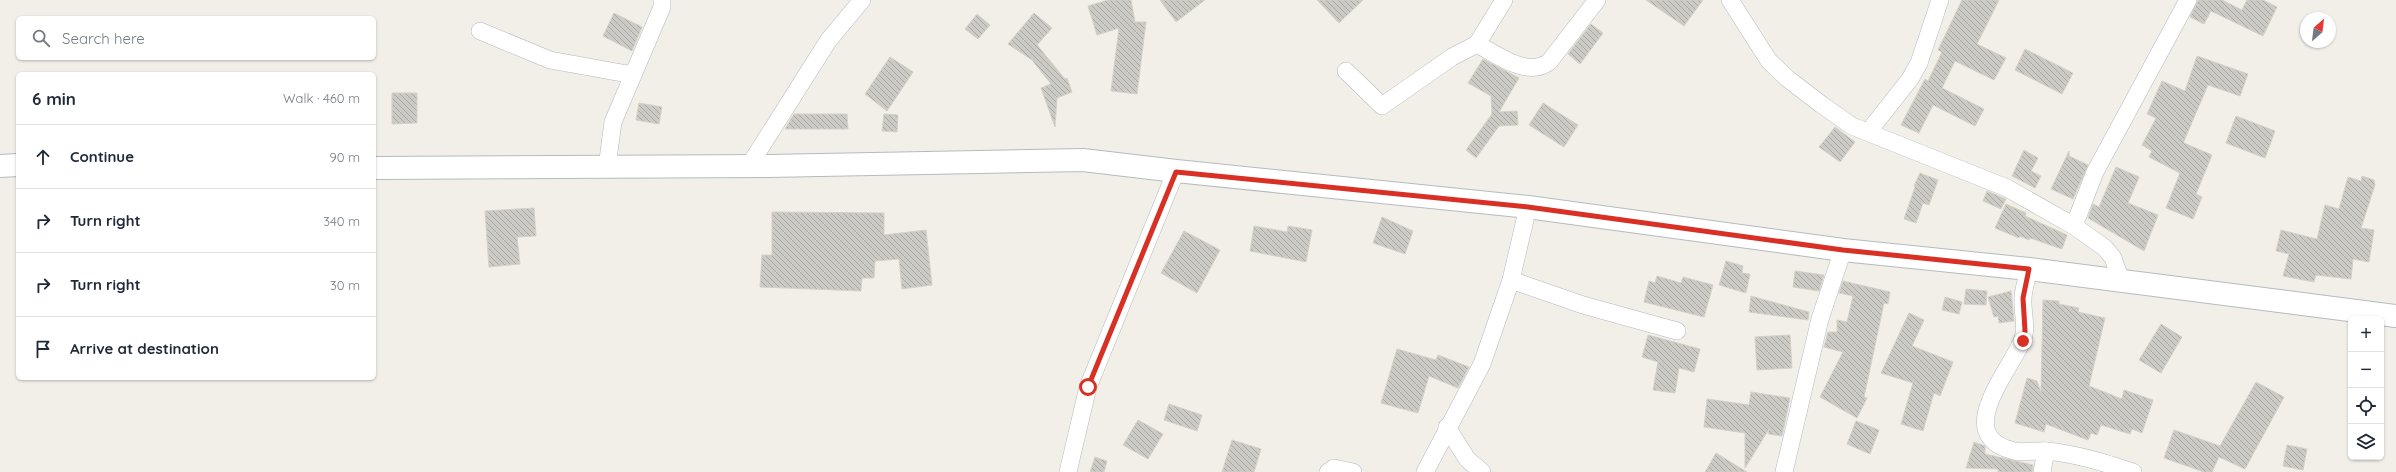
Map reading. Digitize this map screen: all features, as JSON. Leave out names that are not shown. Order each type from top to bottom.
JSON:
[{"type":"main road","points":[[376,168],[749,166],[1083,160],[1176,172],[1528,207],[1843,250],[2029,269],[2396,316]]},
{"type":"main road","points":[[0,166],[16,165]]},
{"type":"street","points":[[607,166],[613,122],[662,7],[662,0]]},
{"type":"street","points":[[749,166],[828,41],[862,0]]},
{"type":"street","points":[[1346,71],[1382,106],[1452,57],[1477,44],[1504,0]]},
{"type":"street","points":[[1477,44],[1511,62],[1528,68],[1541,68],[1549,62],[1597,0]]},
{"type":"street","points":[[1730,0],[1769,61],[1788,79],[1852,126],[1869,131],[2007,188],[2074,226],[2105,248],[2114,258],[2121,281]]},
{"type":"street","points":[[1869,131],[1910,78],[1919,63],[1940,0]]},
{"type":"street","points":[[2074,226],[2095,172],[2188,0]]},
{"type":"street","points":[[480,31],[550,60],[633,75]]},
{"type":"street","points":[[1068,472],[1088,387],[1176,172]]},
{"type":"street","points":[[1425,472],[1446,427],[1482,364],[1512,280],[1528,207]]},
{"type":"street","points":[[1784,472],[1820,319],[1843,250]]},
{"type":"street","points":[[2029,269],[2023,298],[2025,331],[2023,341],[1992,392],[1986,422],[1988,434],[1994,442],[2002,447],[2029,453],[2046,451],[2088,457],[2133,472]]},
{"type":"street","points":[[1512,280],[1583,305],[1677,330]]},
{"type":"street","points":[[1446,427],[1467,458],[1482,472]]},
{"type":"street","points":[[2042,472],[2046,451]]},
{"type":"street","points":[[1328,472],[1334,468],[1353,472]]},
{"type":"building","points":[[1108,0],[1131,0],[1135,22],[1146,22],[1137,94],[1111,91],[1119,28],[1097,35],[1088,6]]},
{"type":"building","points":[[1160,0],[1205,0],[1176,22]]},
{"type":"building","points":[[1317,0],[1363,0],[1339,23]]},
{"type":"building","points":[[1646,0],[1703,0],[1684,26]]},
{"type":"building","points":[[1962,0],[1999,0],[1977,44],[2006,58],[1994,80],[1955,61],[1942,88],[1984,109],[1975,126],[1933,105],[1919,133],[1901,125],[1925,79],[1928,81],[1942,52],[1938,50]]},
{"type":"building","points":[[2198,0],[2222,0],[2242,10],[2247,0],[2263,0],[2277,7],[2263,36],[2211,11],[2204,24],[2190,17]]},
{"type":"building","points":[[614,13],[642,27],[632,51],[603,36]]},
{"type":"building","points":[[1034,13],[1052,28],[1037,45],[1065,79],[1067,78],[1072,92],[1057,98],[1055,127],[1041,88],[1051,84],[1032,60],[1008,44]]},
{"type":"building","points":[[977,14],[990,25],[978,39],[965,29]]},
{"type":"building","points":[[1591,24],[1603,33],[1580,64],[1568,54]]},
{"type":"building","points":[[2025,49],[2073,73],[2062,94],[2015,70]]},
{"type":"building","points":[[2197,56],[2248,74],[2240,96],[2208,85],[2184,141],[2184,143],[2212,155],[2196,194],[2202,197],[2193,219],[2166,208],[2180,173],[2149,157],[2152,151],[2142,145],[2156,118],[2147,114],[2162,81],[2185,91]]},
{"type":"building","points":[[890,57],[913,72],[887,111],[865,94]]},
{"type":"building","points":[[1483,59],[1519,78],[1499,112],[1517,111],[1518,125],[1499,126],[1476,158],[1466,150],[1492,114],[1491,96],[1468,83]]},
{"type":"building","points":[[392,93],[417,93],[417,123],[392,124]]},
{"type":"building","points":[[639,103],[662,107],[659,124],[636,120]]},
{"type":"building","points":[[1543,103],[1578,125],[1564,147],[1529,125]]},
{"type":"building","points":[[794,114],[847,114],[848,129],[785,129]]},
{"type":"building","points":[[884,114],[898,115],[897,132],[882,131]]},
{"type":"building","points":[[2236,116],[2275,131],[2265,158],[2226,143]]},
{"type":"building","points":[[1835,127],[1855,142],[1840,162],[1819,147]]},
{"type":"building","points":[[2024,150],[2038,158],[2031,171],[2041,176],[2035,188],[2012,176]]},
{"type":"building","points":[[2069,151],[2069,156],[2088,165],[2073,199],[2051,189]]},
{"type":"building","points":[[2116,167],[2139,177],[2128,203],[2158,215],[2144,251],[2088,218],[2093,204],[2099,207]]},
{"type":"building","points":[[1920,173],[1938,180],[1929,205],[1923,203],[1916,223],[1904,219],[1915,187],[1914,186]]},
{"type":"building","points":[[2362,176],[2374,180],[2375,185],[2361,228],[2374,230],[2369,262],[2353,259],[2351,279],[2316,275],[2314,282],[2283,276],[2289,254],[2276,251],[2281,230],[2317,239],[2325,205],[2339,209],[2348,177],[2361,181]]},
{"type":"building","points":[[1987,191],[2006,199],[2001,209],[1983,201]]},
{"type":"building","points":[[2006,204],[2026,213],[2025,216],[2067,235],[2062,249],[2030,238],[2029,240],[2020,236],[2019,238],[1995,228]]},
{"type":"building","points":[[534,208],[536,236],[517,237],[520,264],[489,267],[485,211]]},
{"type":"building","points":[[772,212],[884,213],[884,235],[926,230],[932,285],[902,289],[899,259],[875,261],[874,278],[862,278],[861,291],[760,287],[762,255],[772,255]]},
{"type":"building","points":[[1382,217],[1413,231],[1405,254],[1373,243]]},
{"type":"building","points":[[1254,226],[1287,232],[1288,226],[1312,230],[1306,262],[1250,251]]},
{"type":"building","points":[[1184,231],[1220,250],[1197,293],[1161,273]]},
{"type":"building","points":[[1726,261],[1743,266],[1742,273],[1750,274],[1746,293],[1719,285]]},
{"type":"building","points":[[1795,271],[1824,275],[1819,291],[1793,287]]},
{"type":"building","points":[[1657,276],[1681,283],[1683,277],[1713,285],[1704,317],[1644,302],[1649,281],[1655,283]]},
{"type":"building","points":[[1843,281],[1890,292],[1888,304],[1884,303],[1864,397],[1867,398],[1857,418],[1820,397],[1843,352],[1824,347],[1828,332],[1837,332],[1837,320],[1847,322],[1853,296],[1839,293]]},
{"type":"building","points":[[1966,289],[1987,291],[1986,305],[1964,304]]},
{"type":"building","points":[[2011,291],[2014,321],[1999,323],[1998,316],[1994,317],[1988,297]]},
{"type":"building","points":[[1751,296],[1809,312],[1808,320],[1749,312]]},
{"type":"building","points":[[1945,297],[1962,302],[1959,314],[1942,310]]},
{"type":"building","points":[[2043,300],[2059,301],[2059,304],[2079,308],[2078,312],[2105,318],[2089,386],[2122,399],[2124,390],[2153,400],[2142,433],[2132,429],[2130,434],[2101,425],[2097,435],[2091,433],[2088,440],[2046,424],[2044,432],[2015,423],[2027,378],[2037,381],[2041,393]]},
{"type":"building","points":[[1909,313],[1924,320],[1912,346],[1953,362],[1940,396],[1934,393],[1923,431],[1901,424],[1913,383],[1881,373]]},
{"type":"building","points":[[2161,324],[2182,337],[2161,373],[2139,360]]},
{"type":"building","points":[[1648,335],[1700,349],[1694,372],[1679,368],[1675,393],[1653,390],[1658,362],[1642,357]]},
{"type":"building","points":[[1790,335],[1792,368],[1757,370],[1755,337]]},
{"type":"building","points":[[1397,349],[1436,360],[1438,355],[1469,367],[1458,388],[1429,376],[1418,413],[1381,403]]},
{"type":"building","points":[[2256,382],[2284,397],[2245,469],[2219,457],[2212,472],[2204,472],[2164,458],[2174,430],[2220,446]]},
{"type":"building","points":[[1751,392],[1790,398],[1782,436],[1768,434],[1769,429],[1745,468],[1745,433],[1704,427],[1707,399],[1749,405]]},
{"type":"building","points":[[1169,404],[1202,415],[1197,431],[1164,420]]},
{"type":"building","points":[[1138,420],[1163,434],[1148,459],[1123,445]]},
{"type":"building","points":[[1856,421],[1879,430],[1870,454],[1847,444]]},
{"type":"building","points":[[1232,440],[1261,449],[1254,472],[1222,472]]},
{"type":"building","points":[[1974,442],[1985,446],[1985,454],[2033,465],[2032,472],[1998,472],[1998,469],[1966,468]]},
{"type":"building","points":[[2287,445],[2307,449],[2303,470],[2283,466]]},
{"type":"building","points":[[1716,453],[1747,472],[1705,472]]},
{"type":"building","points":[[1095,457],[1107,461],[1104,472],[1090,472]]},
{"type":"route","points":[[1088,387],[1128,286],[1176,172],[1528,207],[1843,250],[2029,269],[2023,298],[2025,331],[2023,341]]}]
